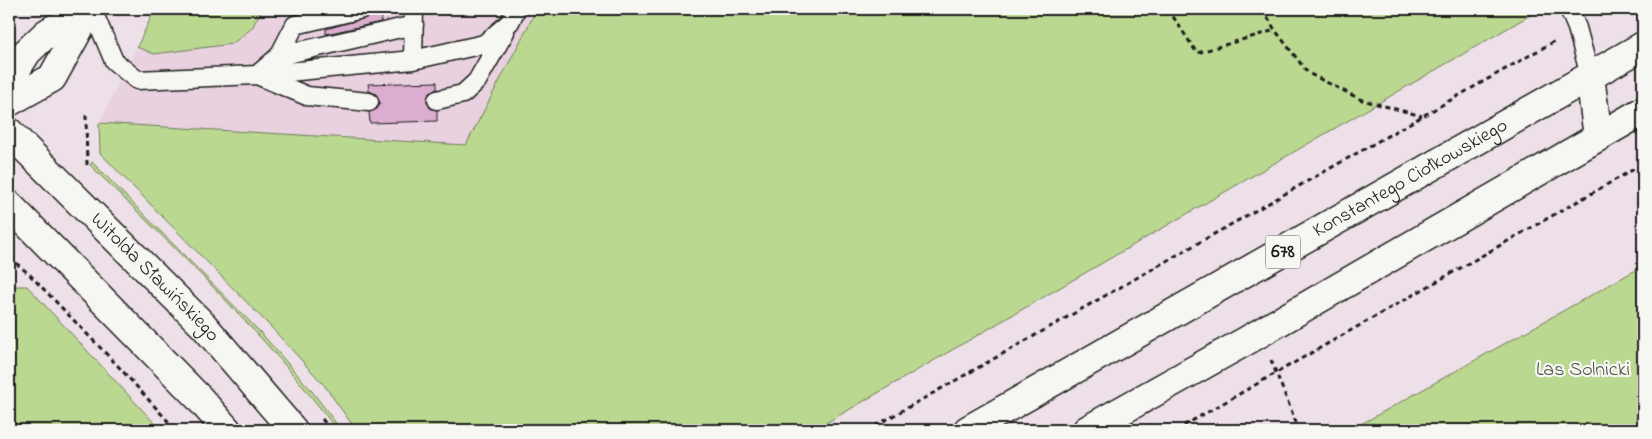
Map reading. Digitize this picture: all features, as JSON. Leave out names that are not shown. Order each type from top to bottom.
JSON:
[{"type":"main road","points":[[9,81],[27,52],[47,33],[90,9]]},
{"type":"main road","points":[[9,102],[52,78],[90,9]]},
{"type":"main road","name":"Konstantego Ciołkowskiego","points":[[968,430],[1643,46]]},
{"type":"main road","points":[[1590,76],[1598,136]]},
{"type":"main road","points":[[1087,430],[1246,341],[1643,111]]},
{"type":"main road","name":"Witolda Sławińskiego","points":[[9,132],[204,326],[293,430]]},
{"type":"main road","points":[[9,205],[199,398],[227,430]]},
{"type":"lane","points":[[90,9],[114,61],[137,80],[257,75],[413,60],[484,44],[513,15]]},
{"type":"lane","points":[[280,56],[304,9]]},
{"type":"lane","points":[[295,25],[362,9]]},
{"type":"lane","points":[[1569,9],[1577,28],[1590,76]]},
{"type":"lane","points":[[437,100],[462,94],[477,81],[513,15]]},
{"type":"lane","points":[[257,75],[280,56],[414,17],[413,60]]},
{"type":"lane","points":[[257,75],[307,96],[369,102]]},
{"type":"path","points":[[1168,9],[1197,53],[1275,30]]},
{"type":"path","points":[[1263,9],[1275,30],[1308,73],[1362,100],[1422,116]]},
{"type":"path","points":[[868,430],[1612,9]]},
{"type":"path","points":[[86,116],[87,167]]},
{"type":"path","points":[[1176,430],[1643,164]]},
{"type":"path","points":[[9,257],[44,289],[176,430]]},
{"type":"path","points":[[1271,359],[1299,430]]},
{"type":"shaded area","points":[[262,9],[537,9],[466,145],[99,123],[137,47],[154,54],[252,28]]},
{"type":"green space","points":[[155,9],[262,9],[252,28],[232,44],[154,54],[137,47]]},
{"type":"green space","points":[[537,9],[1539,10],[814,430],[356,430],[324,385],[270,326],[100,153],[99,123],[466,145]]},
{"type":"green space","points":[[92,162],[261,333],[311,390],[341,430],[337,430],[309,394],[250,326],[90,165]]},
{"type":"green space","name":"Las Solnicki","points":[[1643,266],[1643,430],[1350,430],[1356,427]]},
{"type":"green space","points":[[9,286],[27,286],[161,430],[9,430]]},
{"type":"building","points":[[372,9],[381,9],[381,22],[326,34],[326,29],[369,17]]},
{"type":"building","points":[[437,82],[437,89],[429,93],[427,102],[430,108],[437,110],[437,121],[370,123],[369,112],[377,109],[380,103],[376,94],[369,91],[368,84]]}]
